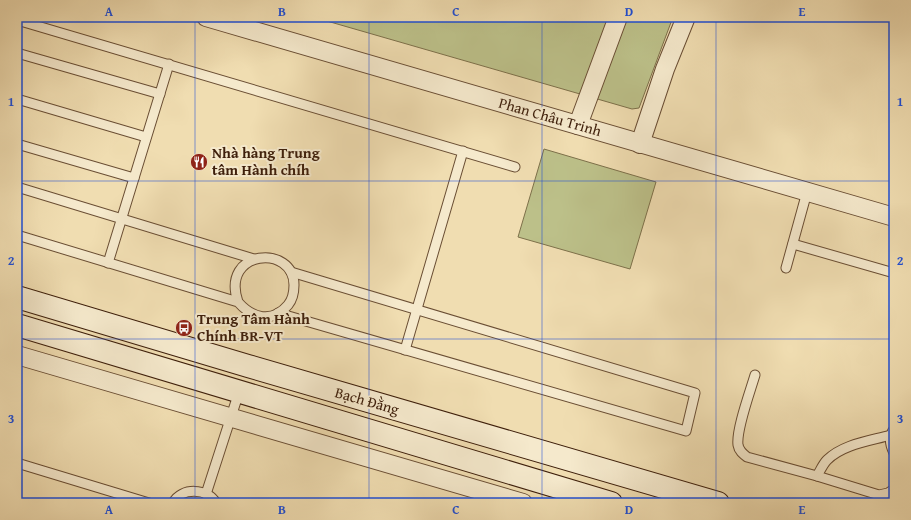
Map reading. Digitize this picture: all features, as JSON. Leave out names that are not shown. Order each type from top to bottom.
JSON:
[{"type":"street","name":"Phan Châu Trinh","points":[[206,17],[894,217]]},
{"type":"street","points":[[578,125],[618,17]]},
{"type":"street","points":[[640,144],[665,69],[686,17]]},
{"type":"street","name":"Bạch Đằng","points":[[17,297],[718,503]]},
{"type":"street","name":"Bạch Đằng","points":[[17,325],[611,503]]},
{"type":"street","points":[[17,354],[523,503]]},
{"type":"street","points":[[239,392],[248,366]]},
{"type":"lane","points":[[17,20],[515,167]]},
{"type":"lane","points":[[17,53],[160,94]]},
{"type":"lane","points":[[108,263],[169,64]]},
{"type":"lane","points":[[17,99],[146,137]]},
{"type":"lane","points":[[17,144],[134,178]]},
{"type":"lane","points":[[405,350],[463,151]]},
{"type":"lane","points":[[17,187],[254,259]]},
{"type":"lane","points":[[786,268],[807,192]]},
{"type":"lane","points":[[17,236],[238,302]]},
{"type":"lane","points":[[793,244],[894,273]]},
{"type":"lane","points":[[265,257],[275,259],[284,264],[291,272],[294,282],[294,292],[290,302],[284,310],[264,317],[254,315],[245,310],[238,302],[235,292],[235,282],[239,272],[245,264],[254,259],[265,257]]},
{"type":"lane","points":[[278,313],[686,431],[695,393],[291,272]]},
{"type":"lane","points":[[755,375],[739,433],[738,446],[742,454],[747,457],[879,495],[894,490]]},
{"type":"lane","points":[[206,494],[239,392]]},
{"type":"lane","points":[[817,476],[826,461],[835,454],[892,432],[891,447],[894,453]]},
{"type":"lane","points":[[17,463],[149,503]]},
{"type":"lane","points":[[173,503],[184,493],[195,491],[206,494],[216,503]]},
{"type":"green space","points":[[313,17],[673,17],[639,108],[632,109]]},
{"type":"green space","points":[[544,149],[656,182],[630,269],[518,237]]},
{"type":"place","name":"Nhà hàng Trung tâm Hành chíh","points":[[199,162]]},
{"type":"place","name":"Trung Tâm Hành Chính BR-VT","points":[[184,328]]}]
